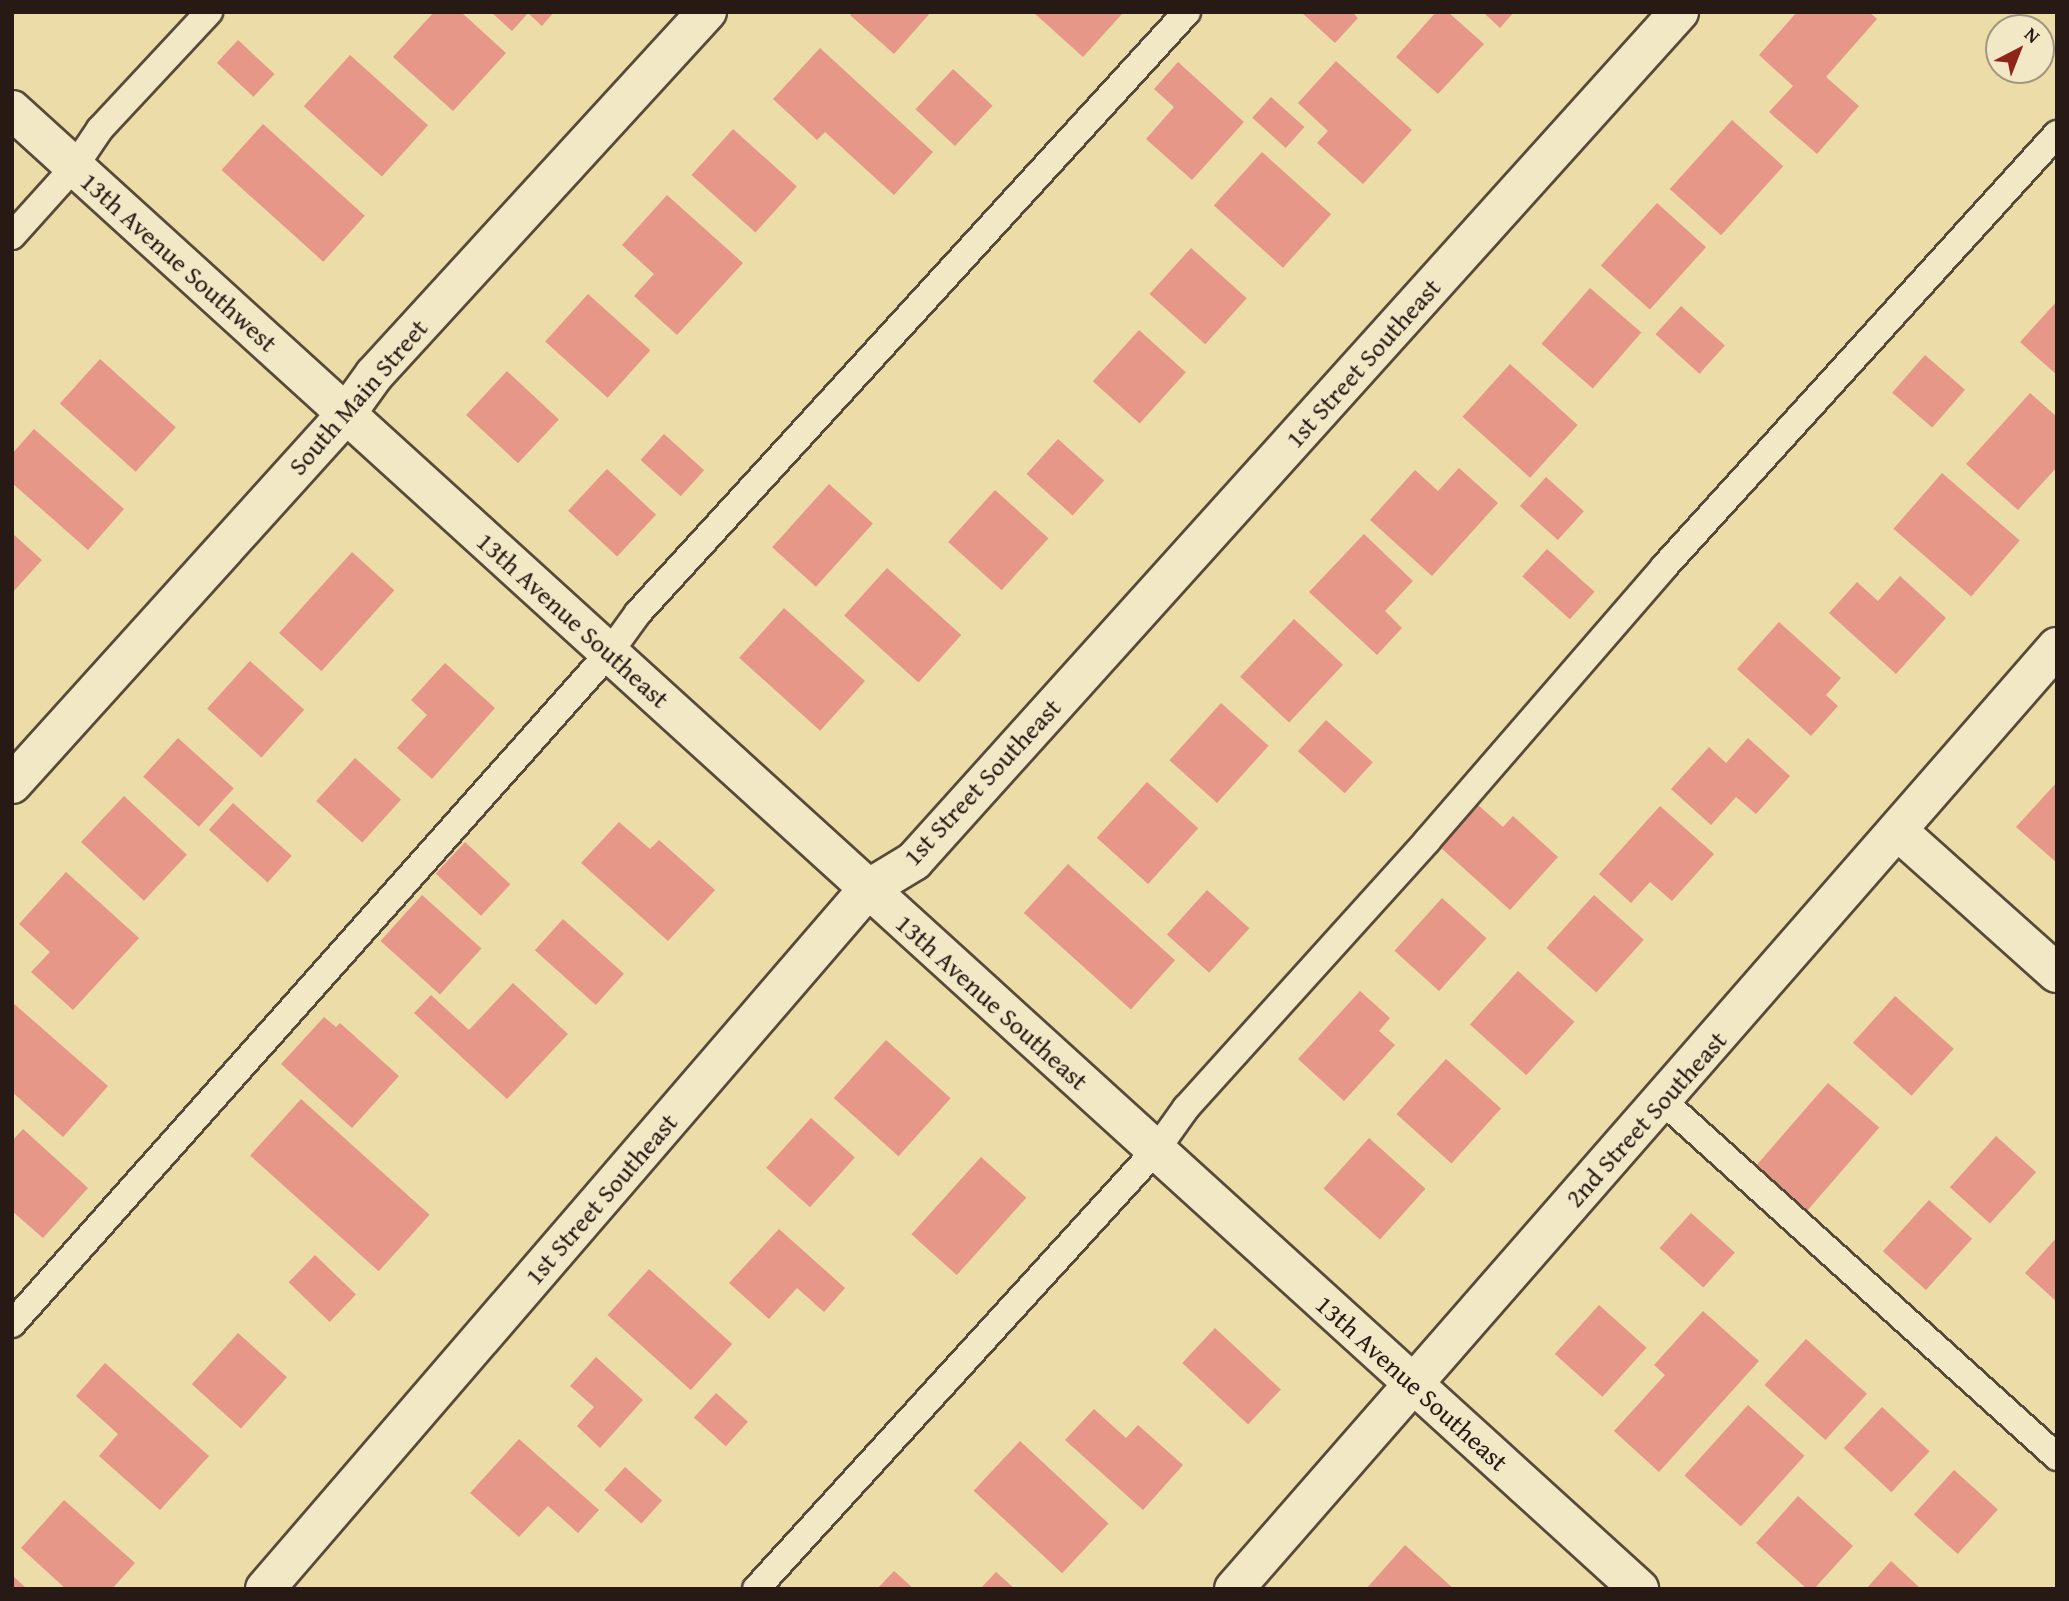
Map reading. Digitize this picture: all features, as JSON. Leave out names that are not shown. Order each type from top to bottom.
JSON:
[{"type":"street","name":"South Main Street","points":[[12,784],[346,414],[374,375],[706,12]]},
{"type":"street","name":"1st Street Southeast","points":[[265,1589],[868,889],[914,861],[1679,12]]},
{"type":"street","name":"13th Avenue Southwest","points":[[12,110],[346,414]]},
{"type":"street","name":"13th Avenue Southeast","points":[[346,414],[1639,1589]]},
{"type":"street","name":"2nd Street Southeast","points":[[1234,1589],[1416,1386],[1446,1342],[1663,1101],[2057,647]]},
{"type":"street","points":[[1898,831],[2057,973]]},
{"type":"lane","points":[[12,236],[75,166],[100,129],[208,12]]},
{"type":"lane","points":[[12,1324],[609,653],[638,613],[1187,12]]},
{"type":"lane","points":[[756,1589],[1156,1150],[1186,1108],[1427,841],[1664,567],[2057,134]]},
{"type":"lane","points":[[1663,1101],[2057,1457]]},
{"type":"building","points":[[434,12],[461,12],[506,53],[453,111],[393,57]]},
{"type":"building","points":[[491,12],[554,12],[542,26],[528,13],[512,31]]},
{"type":"building","points":[[853,12],[931,12],[894,54],[850,15]]},
{"type":"building","points":[[1033,12],[1119,12],[1122,14],[1083,57]]},
{"type":"building","points":[[1301,12],[1352,12],[1358,18],[1335,43]]},
{"type":"building","points":[[1436,12],[1448,12],[1484,44],[1438,94],[1396,57]]},
{"type":"building","points":[[1483,12],[1514,12],[1500,28]]},
{"type":"building","points":[[1797,12],[1869,12],[1877,19],[1826,77],[1859,106],[1817,154],[1769,112],[1793,86],[1759,55]]},
{"type":"building","points":[[238,40],[275,74],[253,97],[217,63]]},
{"type":"building","points":[[820,48],[933,152],[894,195],[825,132],[817,140],[773,99]]},
{"type":"building","points":[[350,55],[428,125],[382,177],[304,106]]},
{"type":"building","points":[[1336,61],[1412,130],[1363,184],[1317,143],[1328,131],[1298,103]]},
{"type":"building","points":[[1178,62],[1244,122],[1192,180],[1146,139],[1174,107],[1154,89]]},
{"type":"building","points":[[953,69],[992,106],[955,146],[915,109]]},
{"type":"building","points":[[1271,97],[1304,127],[1286,148],[1252,118]]},
{"type":"building","points":[[1732,120],[1783,166],[1721,235],[1670,189]]},
{"type":"building","points":[[263,124],[365,216],[323,262],[222,170]]},
{"type":"building","points":[[733,129],[797,187],[755,233],[692,175]]},
{"type":"building","points":[[1262,152],[1331,214],[1283,268],[1214,206]]},
{"type":"building","points":[[667,195],[743,263],[677,335],[634,296],[654,274],[622,245]]},
{"type":"building","points":[[1657,203],[1706,247],[1650,310],[1601,265]]},
{"type":"building","points":[[1191,248],[1247,298],[1205,344],[1150,294]]},
{"type":"building","points":[[1590,288],[1641,333],[1593,388],[1541,344]]},
{"type":"building","points":[[588,294],[650,350],[608,398],[545,342]]},
{"type":"building","points":[[2057,301],[2057,375],[2020,342]]},
{"type":"building","points":[[1681,306],[1725,345],[1699,374],[1656,334]]},
{"type":"building","points":[[1139,330],[1186,372],[1140,423],[1093,381]]},
{"type":"building","points":[[1925,355],[1965,390],[1932,428],[1892,393]]},
{"type":"building","points":[[100,359],[176,427],[136,472],[60,404]]},
{"type":"building","points":[[1510,364],[1578,425],[1530,478],[1462,417]]},
{"type":"building","points":[[507,371],[559,419],[518,463],[466,415]]},
{"type":"building","points":[[2030,393],[2057,417],[2057,467],[2018,510],[1966,464]]},
{"type":"building","points":[[34,429],[124,509],[88,550],[12,483],[12,454]]},
{"type":"building","points":[[664,434],[704,470],[681,496],[641,460]]},
{"type":"building","points":[[1058,439],[1104,480],[1073,515],[1027,474]]},
{"type":"building","points":[[1459,468],[1498,503],[1432,576],[1370,520],[1415,470],[1438,491]]},
{"type":"building","points":[[607,469],[656,515],[617,556],[568,511]]},
{"type":"building","points":[[1942,473],[2020,541],[1971,596],[1893,529]]},
{"type":"building","points":[[1546,477],[1584,511],[1558,540],[1520,506]]},
{"type":"building","points":[[829,484],[873,523],[816,587],[772,547]]},
{"type":"building","points":[[995,490],[1049,538],[1002,590],[948,542]]},
{"type":"building","points":[[12,533],[42,560],[12,593]]},
{"type":"building","points":[[1364,534],[1413,581],[1385,611],[1402,628],[1377,655],[1309,592]]},
{"type":"building","points":[[1547,549],[1595,592],[1570,619],[1522,576]]},
{"type":"building","points":[[352,552],[394,590],[321,671],[279,633]]},
{"type":"building","points":[[887,568],[961,635],[918,682],[844,616]]},
{"type":"building","points":[[1900,576],[1946,618],[1896,674],[1829,613],[1857,582],[1878,601]]},
{"type":"building","points":[[784,608],[865,681],[820,731],[739,658]]},
{"type":"building","points":[[1294,619],[1343,665],[1289,722],[1240,677]]},
{"type":"building","points":[[1779,622],[1841,678],[1826,695],[1838,706],[1811,736],[1737,669]]},
{"type":"building","points":[[250,661],[304,710],[261,757],[207,709]]},
{"type":"building","points":[[445,663],[495,708],[432,779],[397,748],[427,715],[411,700]]},
{"type":"building","points":[[1221,703],[1269,746],[1217,803],[1169,760]]},
{"type":"building","points":[[1326,720],[1373,762],[1345,793],[1298,751]]},
{"type":"building","points":[[178,738],[234,788],[199,827],[143,777]]},
{"type":"building","points":[[1748,738],[1790,776],[1756,814],[1736,797],[1711,825],[1671,789],[1709,747],[1726,763]]},
{"type":"building","points":[[355,758],[401,799],[362,843],[316,801]]},
{"type":"building","points":[[1147,782],[1198,828],[1148,884],[1097,838]]},
{"type":"building","points":[[2057,782],[2057,863],[2016,827]]},
{"type":"building","points":[[124,796],[187,855],[144,901],[81,842]]},
{"type":"building","points":[[233,803],[292,856],[268,883],[209,830]]},
{"type":"building","points":[[1478,805],[1503,827],[1513,816],[1558,857],[1510,910],[1440,847]]},
{"type":"building","points":[[1660,806],[1714,854],[1672,901],[1650,882],[1631,903],[1599,874]]},
{"type":"building","points":[[619,822],[650,849],[659,840],[715,890],[668,941],[581,863]]},
{"type":"building","points":[[465,842],[510,884],[481,916],[436,873]]},
{"type":"building","points":[[1068,864],[1175,960],[1131,1009],[1024,913]]},
{"type":"building","points":[[66,872],[139,938],[73,1010],[31,972],[50,952],[19,924]]},
{"type":"building","points":[[1207,890],[1249,928],[1209,973],[1167,935]]},
{"type":"building","points":[[422,895],[481,949],[440,995],[381,941]]},
{"type":"building","points":[[1594,895],[1644,940],[1596,993],[1546,948]]},
{"type":"building","points":[[1442,898],[1487,938],[1439,991],[1394,951]]},
{"type":"building","points":[[563,919],[624,974],[596,1005],[535,950]]},
{"type":"building","points":[[1518,971],[1574,1022],[1526,1075],[1470,1025]]},
{"type":"building","points":[[513,983],[568,1034],[507,1099],[414,1013],[431,995],[469,1030]]},
{"type":"building","points":[[1360,991],[1390,1018],[1379,1031],[1395,1045],[1344,1101],[1298,1059]]},
{"type":"building","points":[[1895,996],[1954,1049],[1912,1096],[1853,1043]]},
{"type":"building","points":[[12,1002],[108,1086],[63,1137],[12,1092]]},
{"type":"building","points":[[324,1017],[336,1027],[340,1023],[399,1076],[352,1128],[281,1064]]},
{"type":"building","points":[[886,1040],[951,1098],[898,1156],[834,1098]]},
{"type":"building","points":[[1446,1059],[1501,1109],[1451,1164],[1396,1114]]},
{"type":"building","points":[[1828,1083],[1879,1128],[1804,1214],[1753,1170]]},
{"type":"building","points":[[301,1099],[430,1215],[379,1271],[250,1155]]},
{"type":"building","points":[[811,1118],[855,1157],[810,1207],[766,1168]]},
{"type":"building","points":[[23,1129],[88,1188],[43,1238],[12,1211],[12,1141]]},
{"type":"building","points":[[1996,1136],[2036,1172],[1990,1223],[1950,1187]]},
{"type":"building","points":[[1369,1138],[1425,1189],[1380,1239],[1323,1189]]},
{"type":"building","points":[[981,1157],[1026,1198],[957,1275],[911,1234]]},
{"type":"building","points":[[1929,1200],[1972,1239],[1926,1290],[1883,1251]]},
{"type":"building","points":[[1691,1213],[1735,1252],[1703,1287],[1660,1248]]},
{"type":"building","points":[[779,1229],[845,1288],[824,1312],[797,1288],[769,1319],[729,1283]]},
{"type":"building","points":[[2057,1237],[2057,1302],[2025,1273]]},
{"type":"building","points":[[315,1255],[356,1295],[330,1322],[289,1282]]},
{"type":"building","points":[[649,1269],[732,1344],[691,1390],[608,1315]]},
{"type":"building","points":[[1599,1305],[1647,1348],[1602,1397],[1555,1354]]},
{"type":"building","points":[[1703,1311],[1759,1361],[1659,1472],[1614,1431],[1665,1375],[1654,1365]]},
{"type":"building","points":[[1215,1328],[1281,1389],[1248,1424],[1182,1363]]},
{"type":"building","points":[[238,1333],[287,1377],[241,1428],[192,1384]]},
{"type":"building","points":[[1806,1339],[1867,1394],[1825,1440],[1765,1385]]},
{"type":"building","points":[[596,1357],[643,1400],[600,1448],[577,1426],[594,1407],[570,1386]]},
{"type":"building","points":[[105,1363],[209,1456],[160,1510],[99,1456],[118,1434],[76,1396]]},
{"type":"building","points":[[716,1393],[748,1422],[726,1446],[694,1418]]},
{"type":"building","points":[[1748,1405],[1804,1456],[1741,1526],[1684,1476]]},
{"type":"building","points":[[1882,1407],[1930,1451],[1891,1492],[1844,1448]]},
{"type":"building","points":[[1094,1409],[1126,1438],[1138,1425],[1183,1465],[1143,1510],[1065,1440]]},
{"type":"building","points":[[519,1439],[599,1510],[578,1533],[548,1506],[519,1537],[470,1493]]},
{"type":"building","points":[[1020,1441],[1108,1524],[1062,1573],[974,1491]]},
{"type":"building","points":[[625,1467],[662,1500],[641,1523],[604,1490]]},
{"type":"building","points":[[1954,1470],[1998,1509],[1958,1554],[1914,1515]]},
{"type":"building","points":[[1798,1496],[1853,1546],[1814,1589],[1807,1589],[1756,1543]]},
{"type":"building","points":[[64,1500],[135,1563],[112,1589],[66,1589],[21,1548]]},
{"type":"building","points":[[1405,1545],[1454,1589],[1366,1589]]},
{"type":"building","points":[[1891,1561],[1921,1589],[1866,1589]]},
{"type":"building","points":[[894,1571],[914,1589],[877,1589]]},
{"type":"building","points":[[996,1572],[1015,1589],[980,1589]]},
{"type":"building","points":[[12,1575],[27,1589],[12,1589]]}]
